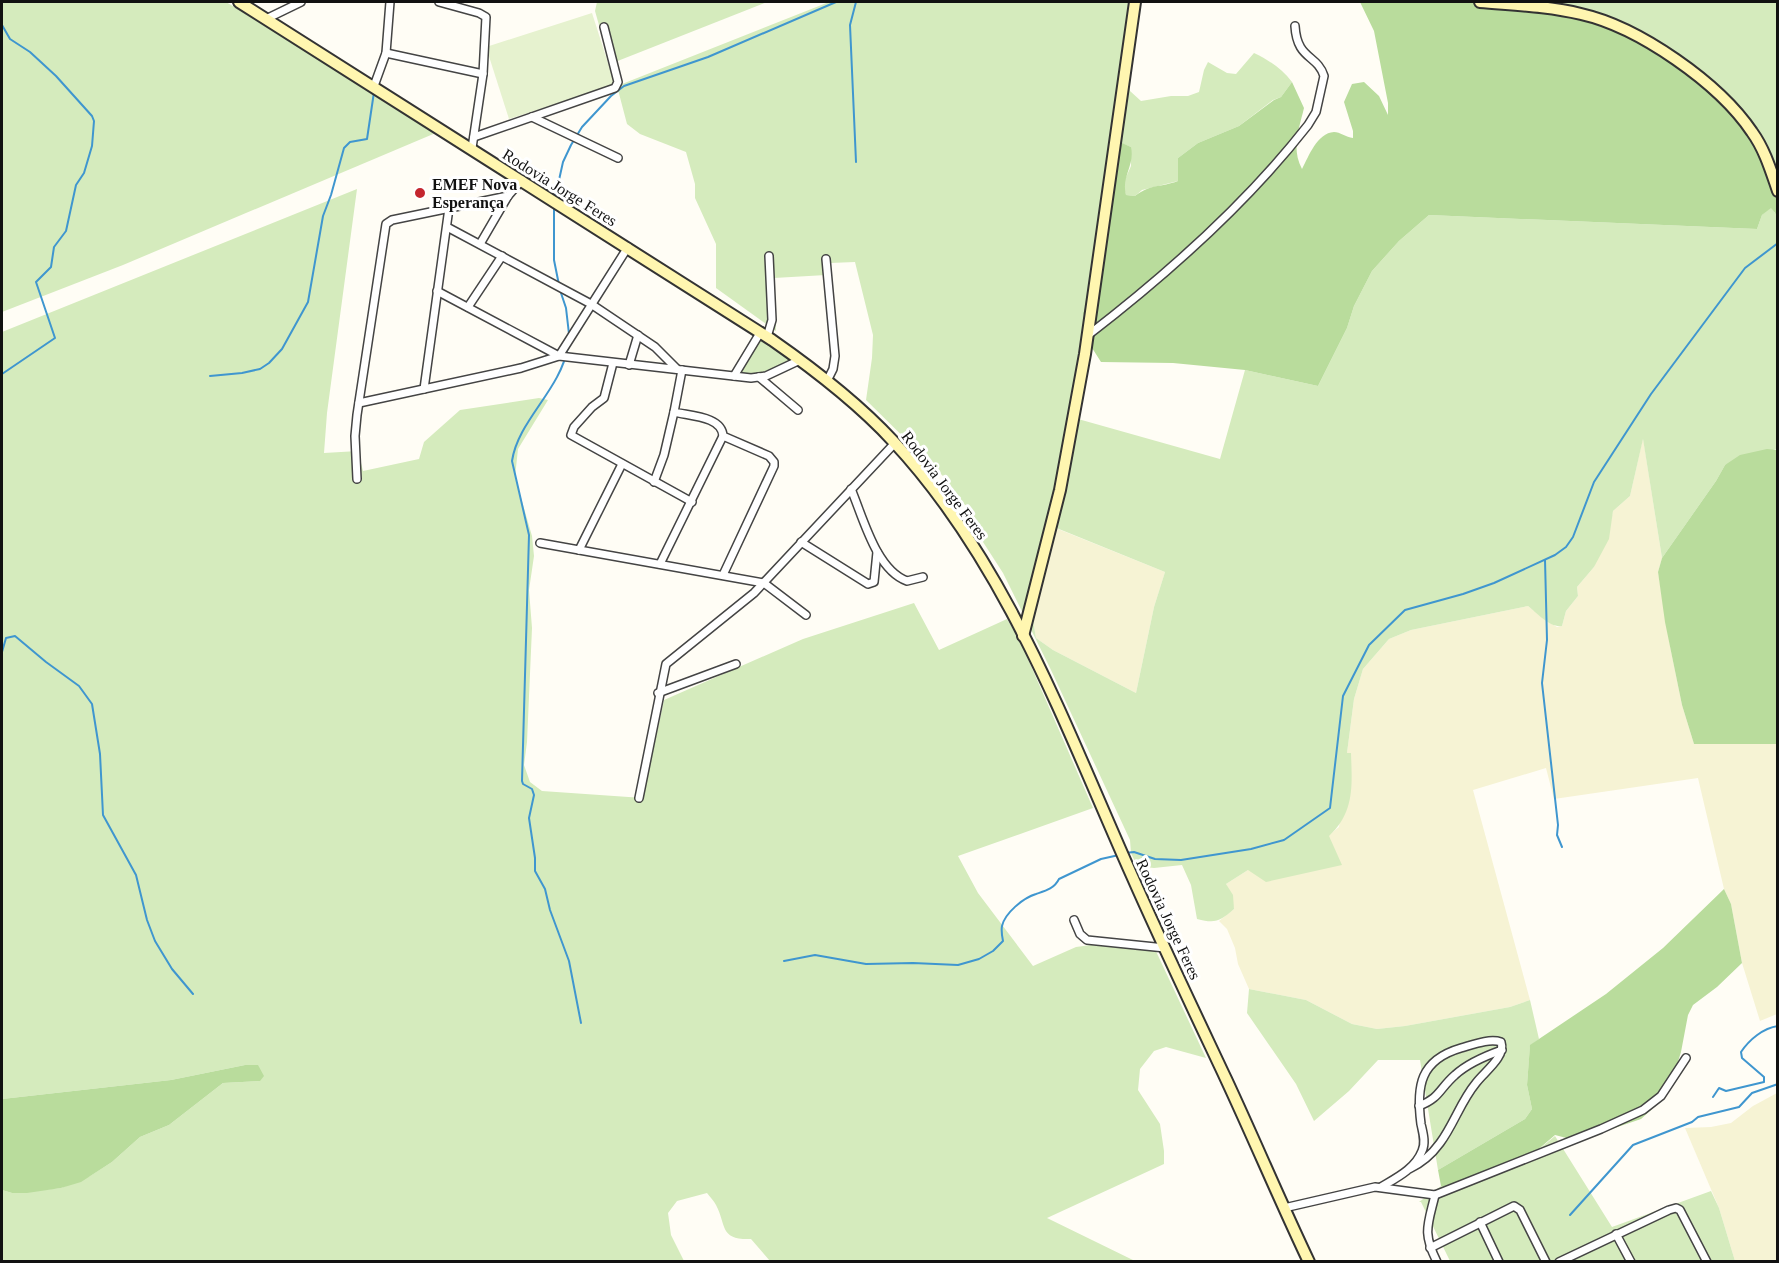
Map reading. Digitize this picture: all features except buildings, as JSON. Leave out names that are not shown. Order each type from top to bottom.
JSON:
[{"type":"main road","name":"Rodovia Jorge Feres","points":[[239,2],[374,86],[473,143],[522,180],[764,335],[800,360],[863,411],[895,443],[934,490],[971,542],[998,586],[1089,777],[1309,1262]]},
{"type":"main road","points":[[1023,636],[1060,490],[1087,336],[1135,2]]},
{"type":"main road","points":[[1480,2],[1583,14],[1611,24],[1677,60],[1715,92],[1752,132],[1767,159],[1778,191]]},
{"type":"street","points":[[266,20],[301,2]]},
{"type":"street","points":[[374,86],[386,53],[390,2]]},
{"type":"street","points":[[439,2],[486,17],[483,74],[473,143]]},
{"type":"street","points":[[1087,336],[1136,297],[1244,197],[1308,125],[1316,112],[1324,76],[1318,66],[1299,48],[1295,26]]},
{"type":"street","points":[[473,143],[532,117],[615,88],[618,82],[604,27]]},
{"type":"street","points":[[386,53],[483,74]]},
{"type":"street","points":[[532,117],[618,158]]},
{"type":"street","points":[[480,244],[508,196],[522,180]]},
{"type":"street","points":[[357,479],[355,436],[385,226],[392,220],[508,196]]},
{"type":"street","points":[[424,388],[449,208]]},
{"type":"street","points":[[447,227],[591,304],[638,335],[680,369]]},
{"type":"street","points":[[359,403],[527,366],[559,356],[628,247]]},
{"type":"street","points":[[468,307],[502,256]]},
{"type":"street","points":[[734,376],[764,335],[772,320],[769,256]]},
{"type":"street","points":[[826,259],[835,356],[826,381]]},
{"type":"street","points":[[437,291],[559,356],[759,377],[800,360]]},
{"type":"street","points":[[629,365],[638,335]]},
{"type":"street","points":[[613,363],[604,398],[592,406],[574,427],[571,435],[692,502]]},
{"type":"street","points":[[654,482],[664,455],[674,412],[680,369]]},
{"type":"street","points":[[759,377],[798,410]]},
{"type":"street","points":[[660,564],[723,436],[722,428],[717,423],[674,412]]},
{"type":"street","points":[[723,436],[769,456],[774,464],[723,575]]},
{"type":"street","points":[[639,798],[658,693],[664,667],[669,660],[739,606],[764,583],[895,443]]},
{"type":"street","points":[[579,550],[622,464]]},
{"type":"street","points":[[850,489],[884,564],[896,576],[907,581],[923,577]]},
{"type":"street","points":[[801,542],[868,584],[874,582],[877,552]]},
{"type":"street","points":[[540,543],[764,583],[806,615]]},
{"type":"street","points":[[658,693],[736,664]]},
{"type":"street","points":[[1074,920],[1080,934],[1087,940],[1165,948]]},
{"type":"street","points":[[1381,1187],[1428,1157],[1440,1143],[1474,1085],[1498,1057],[1502,1050],[1501,1042],[1495,1040],[1457,1049],[1436,1059],[1423,1077],[1418,1095],[1424,1148],[1409,1169]]},
{"type":"street","points":[[1419,1106],[1436,1097],[1452,1077],[1467,1066],[1502,1050]]},
{"type":"street","points":[[1284,1208],[1364,1188],[1381,1187],[1435,1195],[1643,1110],[1661,1096],[1686,1058]]},
{"type":"street","points":[[1435,1195],[1426,1232],[1437,1262]]},
{"type":"street","points":[[1430,1248],[1516,1206],[1546,1262]]},
{"type":"street","points":[[1559,1262],[1676,1208],[1680,1210],[1707,1262]]},
{"type":"street","points":[[1480,1222],[1499,1262]]},
{"type":"street","points":[[1616,1234],[1630,1262]]},
{"type":"shaded area","points":[[1643,438],[1662,558],[1658,572],[1671,651],[1682,705],[1694,744],[1777,744],[1777,1014],[1760,1021],[1742,963],[1731,904],[1724,889],[1698,778],[1554,799],[1546,768],[1473,790],[1530,1000],[1510,1007],[1377,1029],[1352,1024],[1306,1000],[1249,989],[1227,929],[1219,921],[1234,909],[1226,884],[1248,870],[1329,835],[1339,827],[1350,753],[1347,753],[1354,699],[1363,669],[1389,639],[1411,630],[1528,606],[1557,627],[1562,626],[1566,611],[1578,596],[1577,587],[1594,567],[1613,511],[1630,496]]},
{"type":"shaded area","points":[[1053,527],[1165,572],[1154,607],[1136,693],[1053,650],[1036,638],[1031,609]]},
{"type":"shaded area","points":[[1777,1093],[1777,1261],[1735,1261],[1719,1208],[1685,1128],[1711,1127],[1731,1123],[1753,1106]]},
{"type":"green space","points":[[2,2],[226,2],[438,132],[123,265],[2,312]]},
{"type":"green space","points":[[597,2],[767,2],[610,64],[595,11]]},
{"type":"green space","points":[[829,2],[1137,2],[1126,62],[1130,91],[1141,101],[1188,96],[1199,92],[1208,62],[1227,73],[1236,74],[1254,53],[1265,59],[1280,69],[1292,82],[1281,97],[1273,100],[1239,126],[1198,143],[1178,158],[1178,181],[1142,190],[1135,196],[1126,195],[1123,184],[1131,166],[1131,147],[1121,143],[1094,281],[1083,313],[1084,321],[1071,417],[1220,459],[1245,370],[1318,386],[1372,271],[1399,241],[1429,215],[1757,229],[1762,215],[1771,207],[1775,213],[1777,195],[1777,450],[1725,465],[1662,558],[1643,439],[1630,496],[1613,511],[1609,539],[1594,567],[1577,587],[1578,596],[1566,611],[1562,626],[1553,625],[1528,606],[1411,630],[1389,639],[1363,669],[1354,699],[1347,753],[1351,753],[1350,798],[1344,817],[1329,836],[1342,865],[1266,882],[1248,870],[1226,884],[1233,895],[1234,909],[1217,920],[1197,919],[1191,885],[1182,865],[1154,868],[1137,866],[1131,853],[1130,840],[1051,670],[1003,573],[983,542],[975,518],[943,476],[866,400],[873,335],[855,262],[830,263],[826,275],[774,278],[776,331],[716,288],[716,244],[695,198],[695,184],[686,152],[640,134],[627,124],[617,86]],"holes":[[[1054,527],[1165,572],[1154,607],[1136,693],[1053,650],[1036,638],[1031,609]]]},
{"type":"green space","points":[[1360,2],[1503,2],[1624,28],[1718,95],[1761,153],[1777,195],[1776,214],[1771,208],[1762,215],[1757,229],[1429,215],[1399,241],[1372,271],[1318,386],[1245,370],[1173,363],[1101,362],[1087,340],[1083,313],[1094,281],[1110,175],[1122,143],[1131,147],[1132,154],[1125,182],[1126,195],[1135,196],[1151,187],[1178,181],[1178,158],[1198,143],[1239,126],[1281,97],[1292,82],[1304,108],[1296,146],[1302,169],[1314,146],[1323,136],[1334,132],[1353,138],[1344,102],[1352,84],[1364,82],[1379,96],[1388,115],[1388,103],[1374,31]]},
{"type":"green space","points":[[1503,2],[1777,2],[1777,195]]},
{"type":"green space","points":[[592,13],[615,85],[509,119],[486,47]]},
{"type":"green space","points":[[357,189],[327,413],[324,453],[358,451],[363,471],[419,459],[424,442],[460,410],[539,398],[548,400],[518,449],[515,477],[532,536],[534,556],[529,590],[532,628],[524,765],[530,782],[542,791],[643,798],[664,700],[803,639],[914,603],[939,650],[1007,619],[1021,643],[1093,808],[958,856],[978,893],[1033,966],[1076,947],[1091,945],[1154,947],[1206,1058],[1166,1047],[1154,1051],[1140,1069],[1138,1090],[1160,1124],[1164,1164],[1047,1218],[1137,1262],[770,1261],[751,1239],[741,1239],[729,1234],[716,1205],[707,1193],[677,1201],[668,1213],[671,1235],[684,1261],[2,1261],[2,1190],[12,1193],[61,1188],[90,1176],[112,1162],[140,1137],[169,1125],[223,1083],[260,1081],[245,1065],[171,1080],[2,1099],[2,332]]},
{"type":"green space","points":[[762,337],[796,360],[752,376],[738,374]]},
{"type":"green space","points":[[1767,449],[1778,450],[1777,744],[1694,744],[1682,705],[1665,622],[1658,572],[1662,558],[1725,465],[1740,455]]},
{"type":"green space","points":[[1724,889],[1731,904],[1742,963],[1717,987],[1693,1005],[1688,1015],[1676,1068],[1668,1077],[1651,1110],[1641,1119],[1591,1136],[1574,1140],[1555,1135],[1521,1164],[1457,1186],[1441,1186],[1438,1170],[1525,1119],[1532,1109],[1527,1085],[1530,1045],[1606,994],[1663,948]]},
{"type":"green space","points":[[1249,989],[1306,1000],[1352,1024],[1377,1029],[1510,1007],[1530,1000],[1539,1039],[1530,1046],[1527,1085],[1532,1109],[1525,1119],[1438,1170],[1420,1060],[1378,1060],[1349,1091],[1314,1121],[1296,1084],[1247,1013]]},
{"type":"green space","points":[[245,1065],[258,1065],[264,1076],[260,1081],[223,1083],[169,1125],[140,1137],[112,1162],[81,1182],[61,1188],[27,1193],[2,1190],[2,1099],[171,1080]]},
{"type":"green space","points":[[1555,1136],[1612,1227],[1711,1191],[1719,1208],[1735,1261],[1450,1261],[1419,1202],[1441,1186],[1457,1186],[1521,1164]]},
{"type":"waterway","points":[[555,198],[563,162],[582,127],[611,96],[624,86],[708,57],[836,2]]},
{"type":"waterway","points":[[856,2],[850,25],[856,162]]},
{"type":"waterway","points":[[2,25],[10,39],[30,52],[56,76],[94,121],[92,146],[84,173],[76,185],[66,231],[54,247],[51,267],[36,282],[55,338],[2,374]]},
{"type":"waterway","points":[[210,376],[260,369],[282,349],[308,302],[323,216],[344,148],[350,142],[367,139],[374,92]]},
{"type":"waterway","points":[[554,207],[554,260],[559,285]]},
{"type":"waterway","points":[[1125,853],[1134,852],[1155,859],[1181,860],[1251,849],[1284,840],[1330,808],[1343,696],[1369,645],[1405,610],[1494,583],[1555,555],[1566,547],[1573,537],[1594,482],[1651,394],[1745,268],[1778,243]]},
{"type":"waterway","points":[[560,290],[566,308],[569,334]]},
{"type":"waterway","points":[[568,346],[557,377],[522,432],[512,461],[529,535],[522,781],[532,789],[534,795],[529,818],[535,871],[545,889],[550,910],[569,961],[581,1023]]},
{"type":"waterway","points":[[1545,560],[1547,640],[1542,683],[1558,825],[1557,835],[1562,847]]},
{"type":"waterway","points":[[2,652],[6,638],[15,636],[79,686],[92,704],[100,754],[103,815],[136,875],[147,920],[155,941],[172,969],[193,994]]},
{"type":"waterway","points":[[784,961],[815,955],[866,964],[958,965],[979,959],[993,951],[1003,941],[1004,921],[1020,902],[1049,889],[1059,879],[1101,859],[1119,855]]},
{"type":"waterway","points":[[1713,1097],[1719,1088],[1726,1091],[1764,1082],[1764,1077],[1742,1058],[1741,1052],[1757,1035],[1778,1026]]},
{"type":"waterway","points":[[1570,1215],[1633,1145],[1692,1122],[1698,1117],[1739,1107],[1752,1093],[1778,1084]]},
{"type":"place","name":"EMEF Nova Esperança","points":[[420,193]]}]
